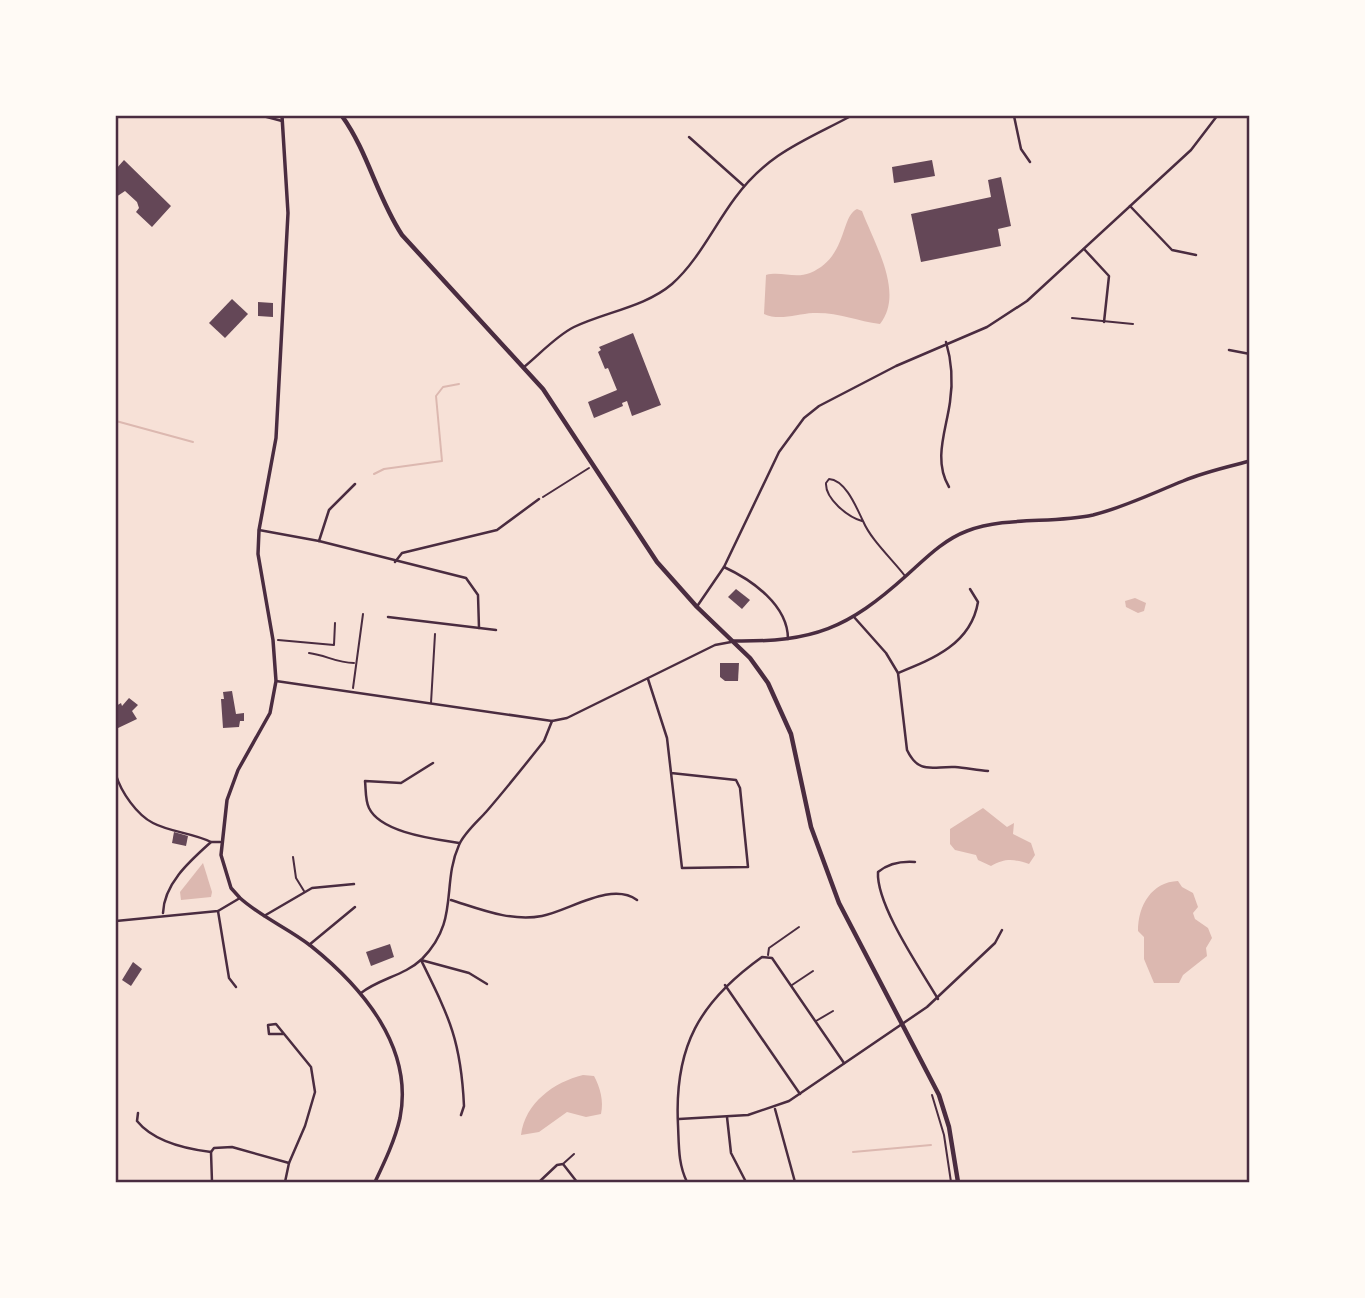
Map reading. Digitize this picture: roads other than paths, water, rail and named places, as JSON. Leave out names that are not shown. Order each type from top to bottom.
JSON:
[{"type":"main road","points":[[342,116],[357,139],[386,211],[402,235],[552,401],[657,562],[696,607],[734,641],[768,683],[785,716],[797,756],[806,807],[825,867],[873,972],[931,1077],[944,1111],[958,1182]]},
{"type":"street","points":[[263,116],[282,118],[288,213],[276,438],[259,530],[261,579],[273,640],[276,681],[270,713],[231,784],[220,842],[223,868],[231,888],[264,916],[309,945],[362,993],[387,1031],[401,1080],[400,1118],[375,1182]]},
{"type":"street","points":[[524,367],[572,328],[645,300],[672,284],[744,186],[773,158],[804,137],[851,116]]},
{"type":"street","points":[[1014,116],[1021,149],[1030,162]]},
{"type":"street","points":[[696,607],[724,568],[779,452],[796,426],[819,406],[946,342],[987,327],[1007,315],[1051,281],[1191,150],[1217,116]]},
{"type":"street","points":[[689,137],[744,186]]},
{"type":"street","points":[[1130,206],[1172,250],[1196,255]]},
{"type":"street","points":[[1084,249],[1109,276],[1104,322]]},
{"type":"street","points":[[946,342],[952,386],[943,434],[941,474],[949,487]]},
{"type":"street","points":[[1229,350],[1250,354]]},
{"type":"street","points":[[276,681],[431,704],[477,708],[552,721],[567,718],[715,645],[734,641],[788,639],[821,633],[854,617],[947,541],[966,531],[985,526],[1098,513],[1194,477],[1250,461]]},
{"type":"street","points":[[318,541],[329,510],[355,484]]},
{"type":"street","points":[[395,562],[402,553],[497,530],[539,499]]},
{"type":"street","points":[[259,530],[318,541],[466,578],[478,595],[479,628]]},
{"type":"street","points":[[724,568],[750,582],[767,597],[785,622],[788,639]]},
{"type":"street","points":[[898,673],[932,659],[957,642],[976,614],[978,602],[970,589]]},
{"type":"street","points":[[388,617],[496,630]]},
{"type":"street","points":[[854,617],[886,653],[898,673],[907,750],[912,760],[929,770],[954,767],[988,771]]},
{"type":"street","points":[[648,679],[667,738],[671,773],[682,868],[748,867],[740,788],[736,780],[671,773]]},
{"type":"street","points":[[362,993],[372,985],[405,971],[421,960],[444,924],[451,900],[452,870],[459,843],[544,741],[552,721]]},
{"type":"street","points":[[433,763],[401,783],[365,780],[367,805],[379,818],[410,834],[459,843]]},
{"type":"street","points":[[116,775],[131,801],[153,823],[194,833],[211,842],[220,842]]},
{"type":"street","points":[[163,914],[163,904],[176,877],[211,842]]},
{"type":"street","points":[[915,862],[901,861],[884,867],[878,872],[879,882],[898,932],[938,999]]},
{"type":"street","points":[[264,916],[304,891],[354,884]]},
{"type":"street","points":[[451,900],[522,917],[561,911],[607,894],[637,900]]},
{"type":"street","points":[[116,921],[163,914],[218,911],[240,898]]},
{"type":"street","points":[[309,945],[355,907]]},
{"type":"street","points":[[218,911],[229,978],[236,987]]},
{"type":"street","points":[[678,1119],[727,1117],[775,1109],[938,999],[995,943],[1002,930]]},
{"type":"street","points":[[687,1182],[679,1160],[678,1080],[686,1045],[702,1014],[725,985],[768,955],[792,985],[844,1063]]},
{"type":"street","points":[[421,960],[470,974],[487,984]]},
{"type":"street","points":[[421,960],[448,1012],[458,1042],[464,1106],[461,1115]]},
{"type":"street","points":[[725,985],[800,1094]]},
{"type":"street","points":[[283,1034],[269,1034],[268,1025],[276,1024],[311,1067],[315,1092],[305,1126],[289,1163],[285,1182]]},
{"type":"street","points":[[775,1109],[795,1182]]},
{"type":"street","points":[[138,1113],[137,1121],[142,1127],[173,1144],[211,1152]]},
{"type":"street","points":[[727,1117],[731,1153],[746,1182]]},
{"type":"street","points":[[212,1182],[211,1152],[214,1148],[232,1147],[289,1163]]},
{"type":"street","points":[[539,1182],[557,1165],[563,1164],[577,1182]]},
{"type":"lane","points":[[1072,318],[1133,324]]},
{"type":"lane","points":[[862,521],[848,516],[826,491],[826,483],[829,480],[836,481],[859,508],[862,521],[905,576]]},
{"type":"lane","points":[[431,704],[435,634]]},
{"type":"lane","points":[[293,857],[296,878],[304,891]]},
{"type":"lane","points":[[768,955],[769,948],[799,927]]},
{"type":"lane","points":[[792,985],[813,971]]},
{"type":"lane","points":[[817,1021],[833,1011]]},
{"type":"lane","points":[[563,1164],[574,1154]]},
{"type":"waterway","points":[[374,474],[384,469],[442,461],[436,396],[443,387],[459,384]]},
{"type":"waterway","points":[[116,421],[193,442]]},
{"type":"waterway","points":[[853,1152],[931,1145]]}]
